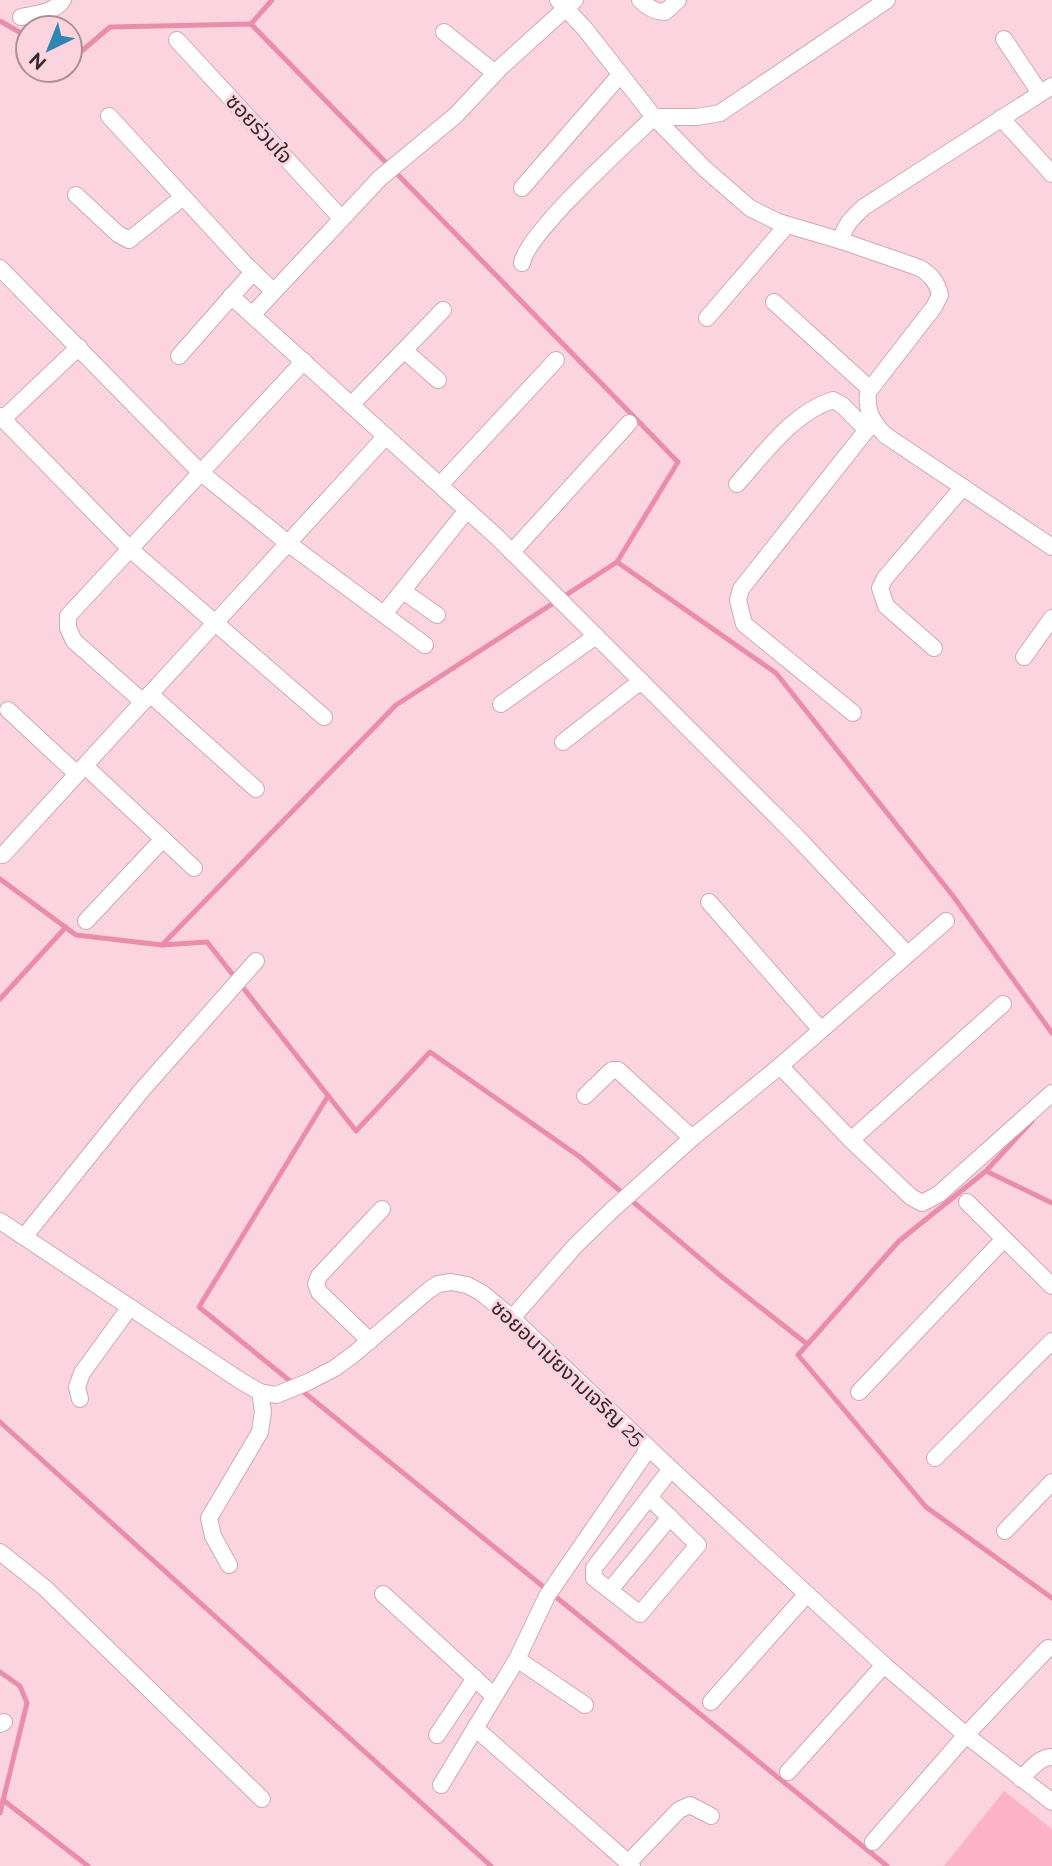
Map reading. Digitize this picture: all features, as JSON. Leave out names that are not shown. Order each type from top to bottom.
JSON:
[{"type":"street","points":[[33,14],[59,6],[63,0]]},
{"type":"street","points":[[640,0],[647,7],[665,12],[678,0]]},
{"type":"street","points":[[522,263],[527,247],[585,184],[654,117],[697,117],[720,113],[887,0]]},
{"type":"street","points":[[252,315],[380,178],[456,115],[566,3],[654,117],[705,169],[750,208],[787,225],[920,268],[929,274],[937,285],[940,295],[934,307],[870,389],[866,407],[870,426]]},
{"type":"street","points":[[444,32],[495,73]]},
{"type":"street","points":[[842,241],[848,225],[864,207],[1046,89],[1004,39]]},
{"type":"street","name":"ซอยร่วมใจ","points":[[177,40],[341,218]]},
{"type":"street","points":[[522,188],[620,75]]},
{"type":"street","points":[[109,116],[273,291]]},
{"type":"street","points":[[1001,118],[1052,174]]},
{"type":"street","points":[[76,195],[118,234],[129,240],[183,197]]},
{"type":"street","points":[[707,318],[787,225]]},
{"type":"street","points":[[0,268],[200,472],[289,544],[425,645]]},
{"type":"street","points":[[179,356],[253,272]]},
{"type":"street","points":[[231,296],[545,584],[796,836],[908,954]]},
{"type":"street","points":[[774,302],[870,389]]},
{"type":"street","points":[[351,405],[443,310]]},
{"type":"street","points":[[79,347],[2,418],[131,550],[324,717]]},
{"type":"street","points":[[405,351],[438,380]]},
{"type":"street","points":[[440,485],[556,360]]},
{"type":"street","points":[[256,789],[75,641],[67,621],[68,616],[304,362]]},
{"type":"street","points":[[737,484],[796,419],[820,404],[833,400],[1052,547]]},
{"type":"street","points":[[512,552],[629,423]]},
{"type":"street","points":[[853,713],[744,624],[738,600],[741,589],[870,426]]},
{"type":"street","points":[[3,855],[386,436]]},
{"type":"street","points":[[934,648],[887,606],[880,589],[886,578],[962,487]]},
{"type":"street","points":[[384,614],[467,510]]},
{"type":"street","points":[[403,591],[437,615]]},
{"type":"street","points":[[1024,657],[1052,618]]},
{"type":"street","points":[[501,704],[596,636]]},
{"type":"street","points":[[563,742],[641,681]]},
{"type":"street","points":[[8,710],[194,868]]},
{"type":"street","points":[[86,922],[163,839]]},
{"type":"street","points":[[709,902],[821,1030]]},
{"type":"street","points":[[512,1318],[576,1245],[612,1209],[946,921]]},
{"type":"street","points":[[24,1237],[142,1090],[256,961]]},
{"type":"street","points":[[851,1140],[1003,1004]]},
{"type":"street","points":[[780,1066],[851,1140],[911,1197],[922,1203],[939,1194],[1052,1093]]},
{"type":"street","points":[[584,1096],[612,1070],[618,1070],[692,1138]]},
{"type":"street","points":[[967,1202],[1052,1286]]},
{"type":"street","points":[[370,1341],[318,1292],[316,1284],[319,1276],[382,1209]]},
{"type":"street","points":[[1,1224],[260,1392],[263,1411],[260,1432],[209,1518],[213,1536],[229,1565]]},
{"type":"street","points":[[859,1392],[1004,1239]]},
{"type":"street","name":"ซอยอนามัยงามเจริญ 25","points":[[260,1392],[276,1395],[335,1368],[438,1284],[450,1282],[467,1285],[482,1293],[512,1318],[884,1665],[966,1735],[1052,1802]]},
{"type":"street","points":[[80,1399],[77,1387],[82,1373],[130,1307]]},
{"type":"street","points":[[935,1458],[1052,1341]]},
{"type":"street","points":[[441,1785],[517,1659],[547,1596],[649,1448]]},
{"type":"street","points":[[649,1497],[696,1541],[697,1549],[640,1614],[594,1578],[594,1568],[649,1497],[671,1469]]},
{"type":"street","points":[[1005,1531],[1052,1482]]},
{"type":"street","points":[[610,1590],[670,1517]]},
{"type":"street","points":[[0,1552],[45,1588],[262,1799]]},
{"type":"street","points":[[383,1594],[494,1696]]},
{"type":"street","points":[[711,1702],[807,1594]]},
{"type":"street","points":[[873,1842],[966,1735],[1048,1648]]},
{"type":"street","points":[[517,1659],[585,1705]]},
{"type":"street","points":[[788,1772],[884,1665]]},
{"type":"street","points":[[437,1735],[475,1678]]},
{"type":"street","points":[[475,1728],[630,1864],[679,1810],[690,1805],[711,1816]]},
{"type":"street","points":[[1021,1779],[1040,1760],[1052,1757]]},
{"type":"shaded area","points":[[1004,1791],[1052,1829],[1052,1866],[944,1866]]},
{"type":"waterway","points":[[251,24],[272,0]]},
{"type":"waterway","points":[[0,21],[14,29]]},
{"type":"waterway","points":[[84,49],[110,27],[251,24],[678,462],[617,562],[396,705],[162,945],[207,942],[356,1131],[430,1052],[580,1157],[722,1277],[807,1344]]},
{"type":"waterway","points":[[617,562],[776,673],[953,896],[1052,1033]]},
{"type":"waterway","points":[[0,879],[76,935],[162,945]]},
{"type":"waterway","points":[[0,999],[66,927]]},
{"type":"waterway","points":[[328,1096],[199,1307],[887,1866]]},
{"type":"waterway","points":[[1032,1121],[986,1171],[899,1241],[798,1355],[926,1507],[1052,1598]]},
{"type":"waterway","points":[[986,1171],[1052,1203]]},
{"type":"waterway","points":[[0,1422],[491,1866]]},
{"type":"waterway","points":[[0,1672],[20,1686],[27,1703],[0,1813]]},
{"type":"waterway","points":[[3,1800],[88,1866]]}]
